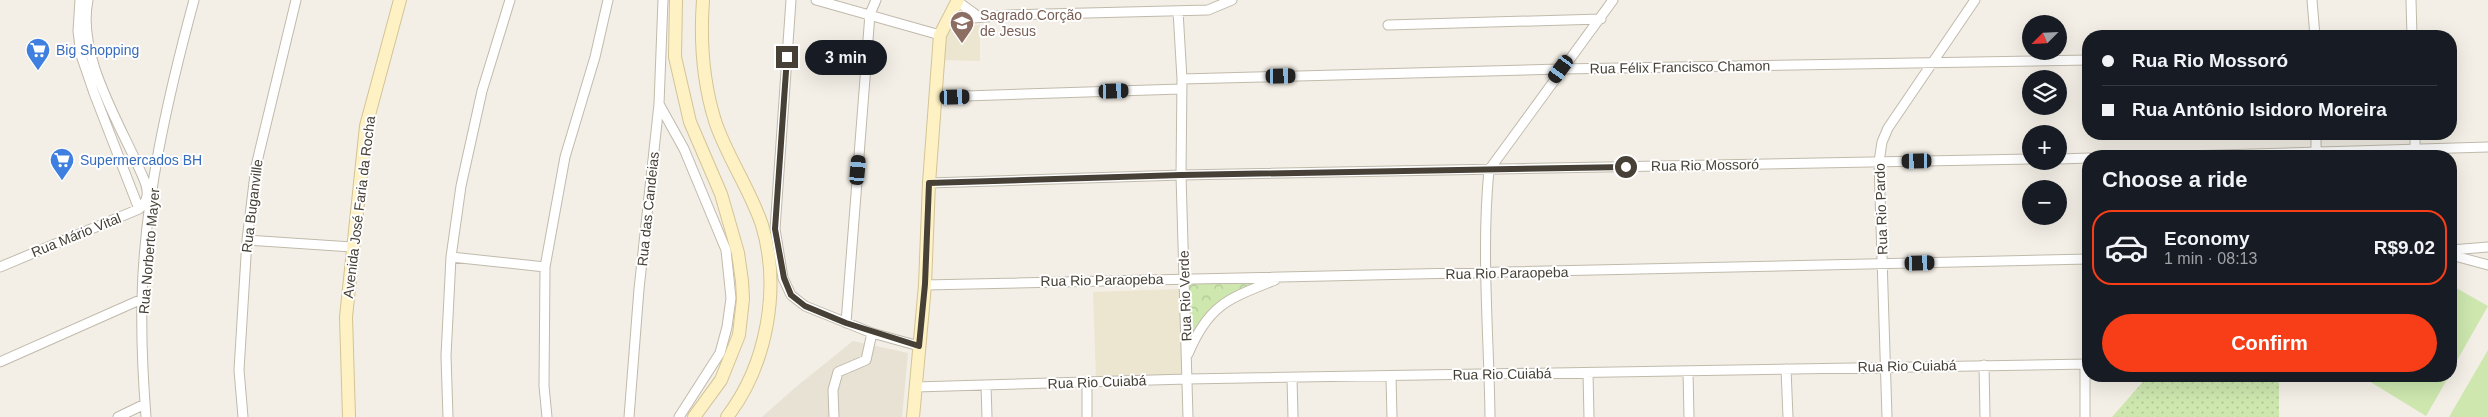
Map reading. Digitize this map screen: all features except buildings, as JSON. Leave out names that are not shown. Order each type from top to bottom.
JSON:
[{"type":"street","points":[[80,0],[78,31],[81,55],[139,209],[149,220]]},
{"type":"street","points":[[88,0],[86,24],[92,57],[105,93],[141,172],[148,192],[147,200],[139,209]]},
{"type":"street","name":"Rua Norberto Mayer","points":[[146,417],[142,299],[149,220],[176,66],[194,0]]},
{"type":"street","name":"Rua Buganville","points":[[243,417],[239,370],[247,240],[256,166],[296,0]]},
{"type":"street","name":"Avenida José Faria da Rocha","points":[[349,417],[346,317],[366,126],[400,0]]},
{"type":"street","points":[[448,417],[446,356],[451,257],[461,186],[482,91],[510,0]]},
{"type":"street","points":[[548,417],[544,386],[545,267],[565,157],[595,57],[608,0]]},
{"type":"street","name":"Rua das Candeias","points":[[629,417],[659,104],[663,0]]},
{"type":"street","points":[[676,0],[675,57],[690,122],[721,194],[738,253],[743,299],[739,335],[721,380],[694,417]]},
{"type":"street","points":[[703,0],[701,49],[715,120],[762,225],[771,281],[770,314],[763,342],[740,401],[727,417]]},
{"type":"street","points":[[791,0],[775,229],[784,278],[791,295],[805,306],[872,333],[919,346]]},
{"type":"street","points":[[816,0],[940,35]]},
{"type":"street","points":[[846,323],[870,14],[876,0]]},
{"type":"street","points":[[948,20],[979,17],[1208,10],[1232,0]]},
{"type":"street","points":[[1490,417],[1485,273],[1486,202],[1489,170],[1561,69],[1601,19],[1613,0]]},
{"type":"street","name":"Rua Rio Pardo","points":[[1887,417],[1879,162],[1882,142],[1888,128],[1976,0]]},
{"type":"street","points":[[2312,0],[2314,30]]},
{"type":"street","points":[[2411,0],[2412,30]]},
{"type":"street","points":[[913,417],[925,284],[929,183],[940,35],[958,1],[979,17]]},
{"type":"street","name":"Rua Rio Verde","points":[[1178,11],[1182,79],[1181,175],[1188,417]]},
{"type":"street","points":[[1388,25],[1601,19]]},
{"type":"street","name":"Rua Félix Francisco Chamon","points":[[1182,79],[1561,69],[2082,60]]},
{"type":"street","points":[[935,97],[1181,89]]},
{"type":"street","points":[[659,104],[684,149],[726,250],[731,298],[728,327],[720,354],[679,417]]},
{"type":"street","points":[[2415,140],[2415,148]]},
{"type":"street","points":[[2387,150],[2488,148]]},
{"type":"street","points":[[2067,158],[2082,158]]},
{"type":"street","name":"Rua Rio Mossoró","points":[[929,183],[1181,175],[2022,159]]},
{"type":"street","points":[[141,172],[150,170],[158,161]]},
{"type":"street","name":"Rua Mário Vital","points":[[0,267],[18,257],[139,209]]},
{"type":"street","points":[[247,240],[352,247]]},
{"type":"street","points":[[2457,250],[2488,247]]},
{"type":"street","points":[[451,257],[545,267]]},
{"type":"street","points":[[2457,257],[2488,266]]},
{"type":"street","name":"Rua Rio Paraopeba","points":[[925,284],[1184,278],[1279,278],[2082,259]]},
{"type":"street","points":[[1187,356],[1196,335],[1213,312],[1238,295],[1279,278]]},
{"type":"street","points":[[0,362],[142,299]]},
{"type":"street","points":[[834,417],[833,390],[838,372],[866,360],[872,333]]},
{"type":"street","name":"Rua Rio Cuiabá","points":[[916,387],[1187,379],[2082,364]]},
{"type":"street","points":[[1984,365],[1985,417]]},
{"type":"street","points":[[1786,369],[1788,417]]},
{"type":"street","points":[[1688,371],[1689,417]]},
{"type":"street","points":[[1588,373],[1589,417]]},
{"type":"street","points":[[1391,377],[1392,417]]},
{"type":"street","points":[[1292,378],[1293,417]]},
{"type":"street","points":[[2085,417],[2086,382]]},
{"type":"street","points":[[1087,383],[1087,417]]},
{"type":"street","points":[[986,385],[987,417]]},
{"type":"street","points":[[118,417],[145,404]]},
{"type":"shaded area","name":"Sagrado Corção de Jesus","points":[[980,25],[980,61],[942,60],[946,27]]},
{"type":"shaded area","points":[[1180,289],[1183,376],[1096,379],[1093,292]]},
{"type":"shaded area","points":[[853,341],[908,353],[902,417],[762,417],[796,387]]},
{"type":"green space","points":[[1264,280],[1231,297],[1213,309],[1205,317],[1191,339],[1189,281]]},
{"type":"green space","points":[[2457,288],[2488,306],[2457,360]]},
{"type":"green space","points":[[2488,350],[2488,417],[2449,417]]},
{"type":"green space","points":[[2143,382],[2279,382],[2279,417],[2112,417]]},
{"type":"green space","points":[[2371,382],[2446,382],[2426,416]]},
{"type":"place","name":"Sagrado Corção de Jesus","points":[[962,44]]},
{"type":"place","name":"Big Shopping","points":[[38,71]]},
{"type":"place","name":"Supermercados BH","points":[[62,181]]},
{"type":"route","points":[[787,57],[775,229],[784,278],[791,295],[805,306],[846,323],[872,333],[919,346],[925,284],[929,183],[1181,175],[1626,167]]}]
